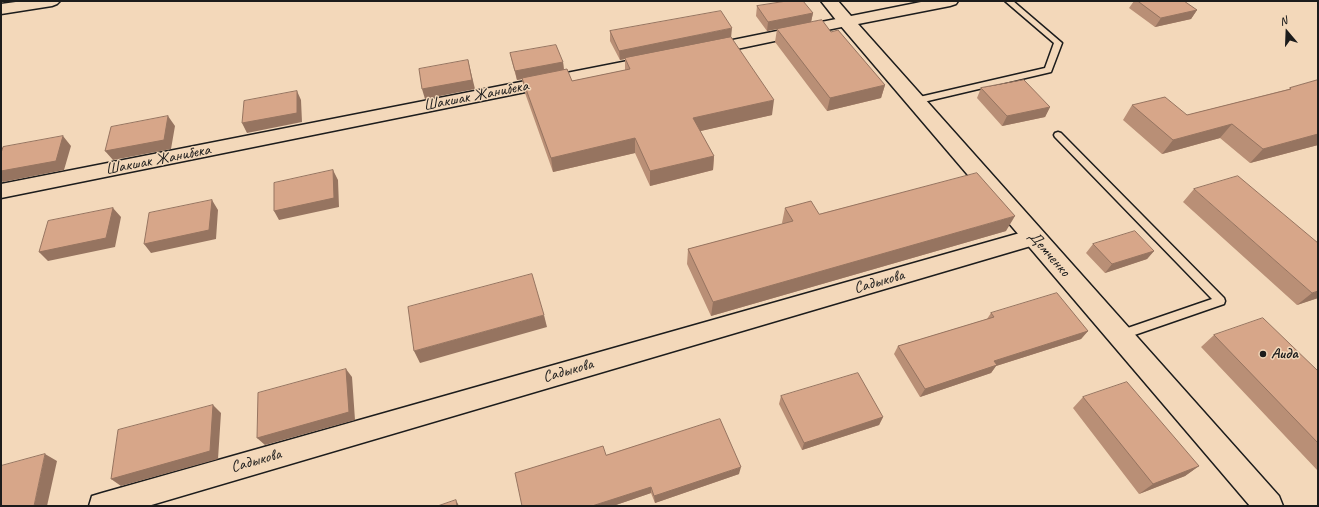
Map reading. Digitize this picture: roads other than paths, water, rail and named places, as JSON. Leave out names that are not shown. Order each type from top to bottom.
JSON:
[{"type":"street","points":[[1,9],[52,1]]},
{"type":"street","name":"Демченко","points":[[829,1],[1269,506]]},
{"type":"street","points":[[690,53],[950,1]]},
{"type":"street","name":"Шакшак Жанибека","points":[[1,192],[666,58]]},
{"type":"street","name":"Садыкова","points":[[102,506],[1034,237]]},
{"type":"lane","points":[[915,101],[1048,70],[1058,43],[1009,1]]},
{"type":"lane","points":[[1058,134],[1220,301],[1120,335]]},
{"type":"place","name":"Аида","points":[[1263,354]]}]
